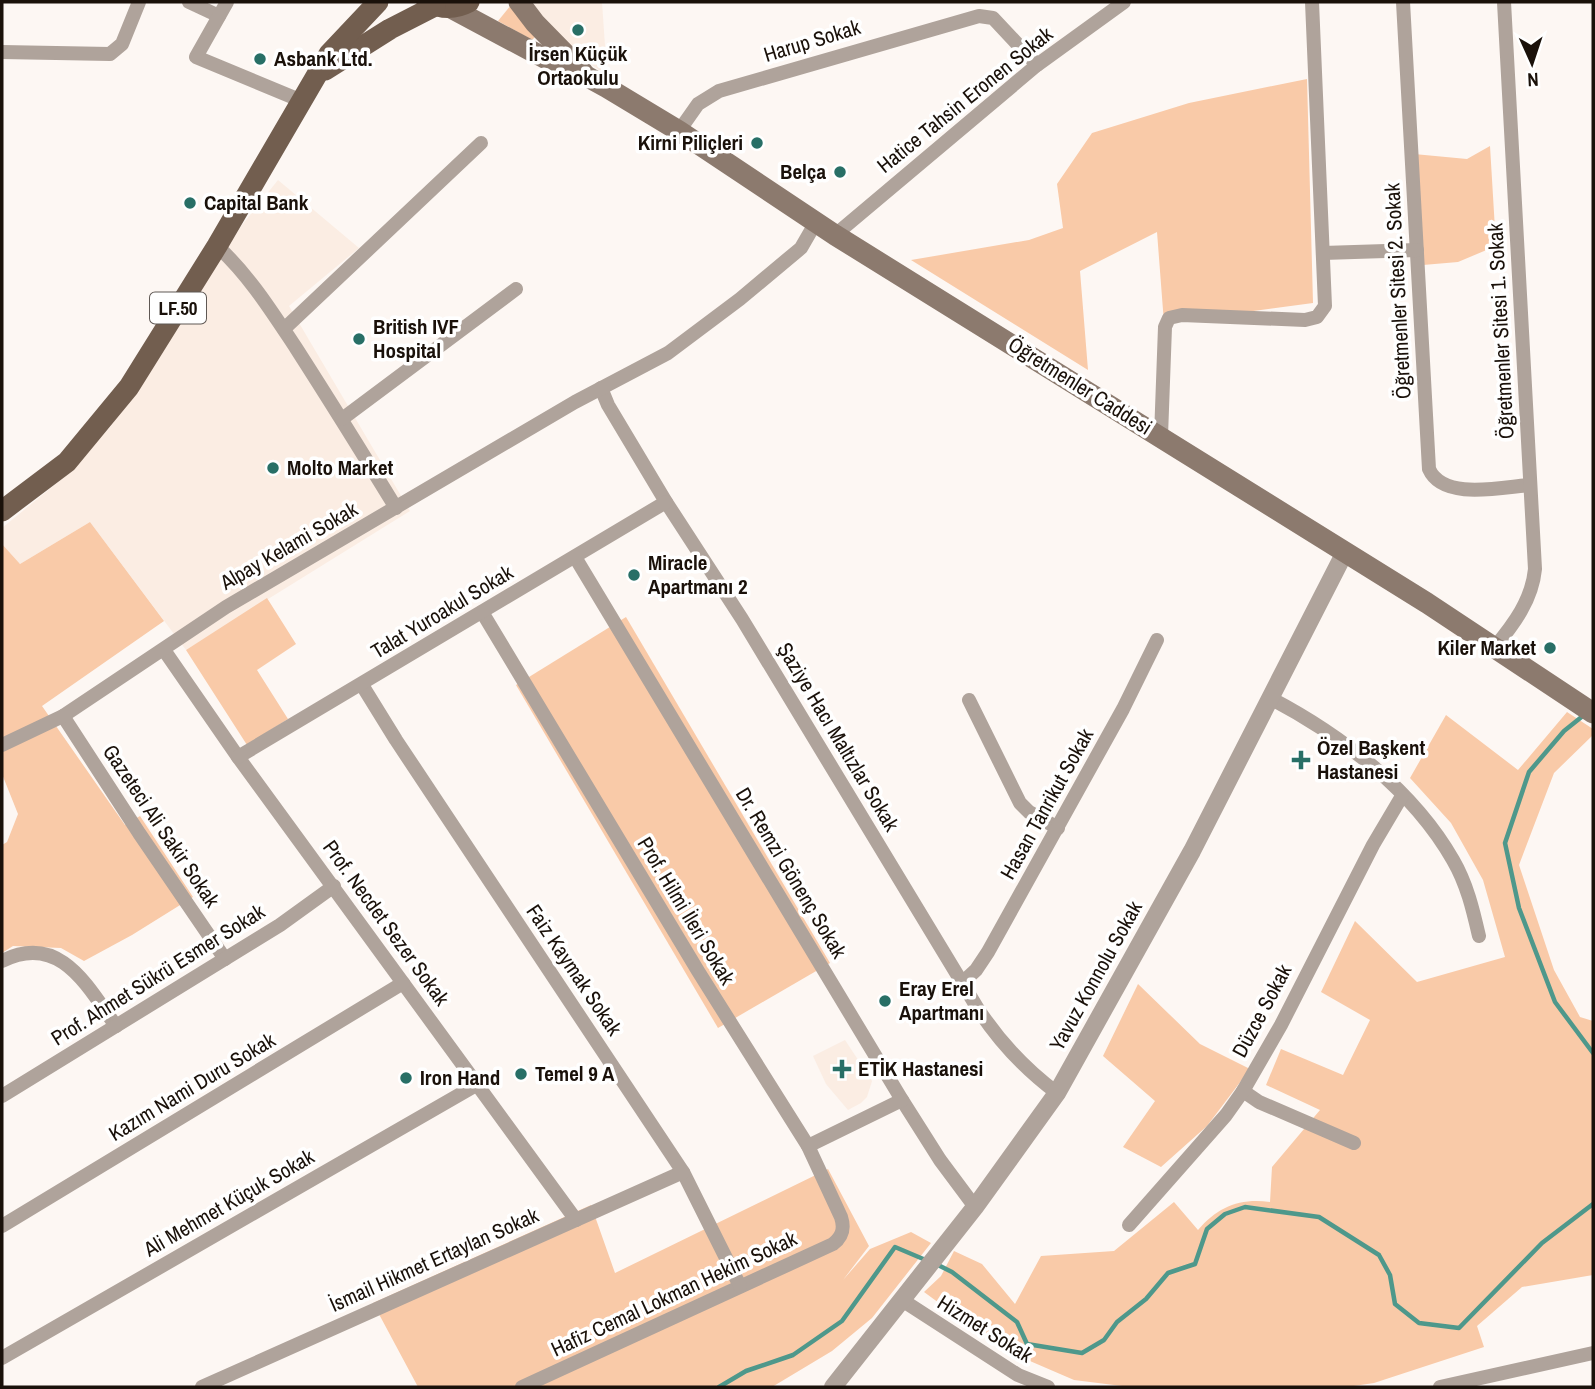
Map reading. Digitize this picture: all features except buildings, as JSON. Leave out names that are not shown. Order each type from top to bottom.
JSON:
[{"type":"main road","name":"LF.50","points":[[2,511],[67,462],[129,387],[217,246],[329,54],[378,2]]},
{"type":"main road","name":"Öğretmenler Caddesi","points":[[519,2],[535,23],[586,76]]},
{"type":"main road","name":"LF.50","points":[[317,75],[398,25],[445,4]]},
{"type":"main road","name":"Öğretmenler Caddesi","points":[[445,4],[568,71],[586,76],[679,131],[816,222],[1345,552],[1593,713]]},
{"type":"street","points":[[2,52],[110,54],[122,44],[139,2]]},
{"type":"street","points":[[189,2],[219,16]]},
{"type":"street","points":[[227,2],[196,57],[302,101]]},
{"type":"street","name":"Hatice Tahsin Eronen Sokak","points":[[835,234],[1037,65],[1124,2]]},
{"type":"street","points":[[1161,436],[1165,327],[1169,318],[1182,315],[1305,320],[1314,318],[1325,306],[1312,2]]},
{"type":"street","name":"Öğretmenler Sitesi 2. Sokak","points":[[1403,2],[1427,458],[1432,475],[1438,482],[1459,489],[1530,485]]},
{"type":"street","name":"Öğretmenler Sitesi 1. Sokak","points":[[1494,648],[1511,628],[1532,587],[1535,569],[1504,2]]},
{"type":"street","name":"Harup Sokak","points":[[679,131],[698,104],[719,91],[979,16],[993,19],[1037,65]]},
{"type":"street","points":[[284,330],[481,143]]},
{"type":"street","name":"Alpay Kelami Sokak","points":[[2,745],[63,716],[226,607],[575,402],[668,353],[740,299],[801,248],[816,222]]},
{"type":"street","points":[[217,246],[236,264],[284,330],[396,508]]},
{"type":"street","points":[[1323,253],[1417,250]]},
{"type":"street","points":[[342,419],[516,289]]},
{"type":"street","name":"Şaziye Hacı Maltızlar Sokak","points":[[601,388],[608,405],[666,502],[742,619],[978,1009],[1001,1040],[1035,1077],[1057,1093]]},
{"type":"street","name":"Talat Yuroakul Sokak","points":[[238,757],[666,502]]},
{"type":"street","name":"Yavuz Konnolu Sokak","points":[[833,1387],[975,1207],[1057,1093],[1192,851],[1345,552]]},
{"type":"street","name":"Dr. Remzi Gönenç Sokak","points":[[575,557],[902,1100],[940,1160],[975,1207]]},
{"type":"street","name":"Prof. Hilmi İleri Sokak","points":[[482,612],[698,971],[808,1146],[841,1217],[842,1235]]},
{"type":"street","name":"Hasan Tanrikut Sokak","points":[[963,982],[976,970],[988,952],[1123,709],[1157,640]]},
{"type":"street","name":"Prof. Necdet Sezer Sokak","points":[[164,650],[238,757],[576,1220]]},
{"type":"street","name":"Faiz Kaymak Sokak","points":[[362,685],[683,1172],[740,1286]]},
{"type":"street","points":[[1270,698],[1335,738],[1382,776],[1433,830],[1454,861],[1471,901],[1479,936]]},
{"type":"street","points":[[969,700],[1020,803],[1029,812],[1058,828]]},
{"type":"street","name":"Gazeteci Ali Sakir Sokak","points":[[63,716],[225,959]]},
{"type":"street","name":"Düzce Sokak","points":[[1129,1225],[1226,1115],[1243,1091],[1281,1024],[1353,881],[1402,796]]},
{"type":"street","name":"Prof. Ahmet Sükrü Esmer Sokak","points":[[2,1096],[225,959],[310,905],[334,886]]},
{"type":"street","points":[[2,961],[18,954],[33,953],[65,962],[77,973],[116,1026]]},
{"type":"street","name":"Kazım Nami Duru Sokak","points":[[2,1226],[403,983]]},
{"type":"street","name":"Ali Mehmet Küçuk Sokak","points":[[2,1358],[478,1084]]},
{"type":"street","points":[[1243,1091],[1259,1102],[1354,1143]]},
{"type":"street","points":[[808,1146],[902,1100]]},
{"type":"street","name":"İsmail Hikmet Ertaylan Sokak","points":[[202,1387],[683,1172]]},
{"type":"street","name":"Hafiz Cemal Lokman Hekim Sokak","points":[[522,1387],[833,1244],[842,1235]]},
{"type":"street","name":"Hizmet Sokak","points":[[902,1300],[1018,1376],[1048,1387]]},
{"type":"street","points":[[1440,1387],[1593,1353]]},
{"type":"shaded area","name":"İrsen Küçük Ortaokulu","points":[[527,2],[602,2],[607,75],[574,53]]},
{"type":"shaded area","points":[[511,5],[535,37],[532,40],[498,21]]},
{"type":"shaded area","points":[[1307,79],[1313,303],[1164,323],[1157,232],[1080,271],[1088,370],[911,260],[1029,240],[1063,228],[1057,184],[1092,133],[1189,103]]},
{"type":"shaded area","points":[[1490,146],[1496,246],[1458,262],[1423,265],[1414,154],[1467,159]]},
{"type":"shaded area","points":[[278,180],[359,248],[289,306],[410,511],[186,650],[90,522],[20,564],[2,544],[2,528],[63,478],[111,426],[242,225]]},
{"type":"shaded area","points":[[90,522],[164,621],[42,706],[125,825],[140,816],[193,897],[84,961],[61,948],[13,946],[2,953],[2,845],[7,842],[18,814],[2,774],[2,544],[20,564]]},
{"type":"shaded area","points":[[267,598],[296,644],[257,670],[288,719],[247,745],[186,650]]},
{"type":"shaded area","points":[[626,617],[830,963],[718,1028],[516,685]]},
{"type":"shaded area","points":[[1567,712],[1593,729],[1593,735],[1554,773],[1519,865],[1554,970],[1580,1017],[1593,1021],[1593,1275],[1522,1287],[1477,1326],[1484,1347],[1374,1383],[1347,1387],[1130,1387],[1074,1380],[1002,1349],[924,1292],[941,1276],[954,1251],[982,1264],[1015,1304],[1041,1256],[1114,1251],[1174,1202],[1198,1230],[1213,1215],[1230,1206],[1248,1201],[1270,1202],[1272,1167],[1320,1110],[1266,1085],[1281,1049],[1343,1075],[1370,1020],[1321,992],[1355,921],[1417,982],[1505,957],[1483,880],[1451,823],[1410,778],[1446,715],[1518,770]]},
{"type":"shaded area","points":[[1138,984],[1200,1044],[1250,1069],[1207,1126],[1161,1167],[1123,1147],[1155,1101],[1103,1056]]},
{"type":"shaded area","name":"ETİK Hastanesi","points":[[845,1040],[872,1081],[867,1097],[848,1110],[826,1084],[813,1056]]},
{"type":"shaded area","points":[[828,1169],[869,1246],[843,1280],[870,1249],[911,1232],[931,1243],[872,1318],[832,1351],[772,1387],[418,1387],[373,1303],[591,1205],[615,1273]]},
{"type":"waterway","points":[[1584,715],[1564,731],[1529,772],[1505,843],[1519,908],[1555,1002],[1593,1053]]},
{"type":"waterway","points":[[936,1264],[952,1272],[1017,1322],[1027,1344],[1082,1353],[1104,1340],[1117,1322],[1146,1299],[1168,1273],[1195,1264],[1207,1229],[1225,1214],[1245,1207],[1319,1217],[1379,1255],[1390,1275],[1395,1304],[1419,1323],[1459,1328],[1542,1243],[1593,1204]]},
{"type":"waterway","points":[[719,1387],[746,1371],[793,1355],[842,1321],[895,1247],[928,1261]]},
{"type":"place","name":"İrsen Küçük Ortaokulu","points":[[578,30]]},
{"type":"place","name":"Asbank Ltd.","points":[[260,59]]},
{"type":"place","name":"Kirni Piliçleri","points":[[757,143]]},
{"type":"place","name":"Belça","points":[[840,172]]},
{"type":"place","name":"Capital Bank","points":[[190,203]]},
{"type":"place","name":"British IVF Hospital","points":[[359,339]]},
{"type":"place","name":"Molto Market","points":[[273,468]]},
{"type":"place","name":"Miracle Apartmanı 2","points":[[634,575]]},
{"type":"place","name":"Kiler Market","points":[[1550,648]]},
{"type":"place","name":"Özel Başkent Hastanesi","points":[[1301,760]]},
{"type":"place","name":"Eray Erel Apartmanı","points":[[885,1001]]},
{"type":"place","name":"ETİK Hastanesi","points":[[842,1069]]},
{"type":"place","name":"Temel 9 A","points":[[521,1074]]},
{"type":"place","name":"Iron Hand","points":[[406,1078]]}]
